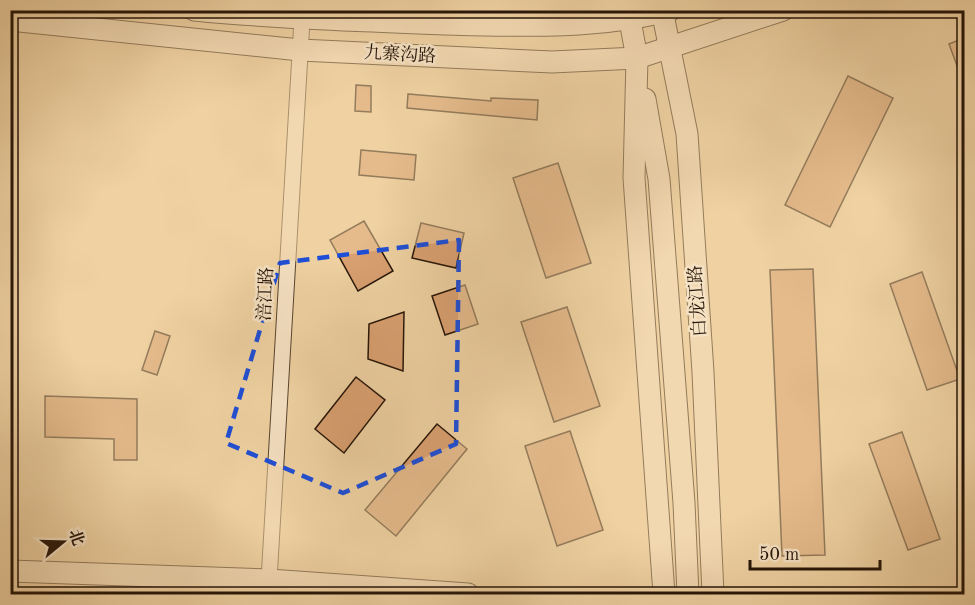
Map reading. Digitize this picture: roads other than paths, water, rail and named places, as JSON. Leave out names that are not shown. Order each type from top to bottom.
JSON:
[{"type":"street","name":"九寨沟路","points":[[194,10],[548,27],[665,11]]},
{"type":"street","name":"九寨沟路","points":[[10,20],[300,50],[552,62],[637,58],[783,10]]},
{"type":"street","name":"白龙江路","points":[[665,11],[687,134],[703,372],[713,594]]},
{"type":"street","name":"涪江路","points":[[269,580],[301,15]]},
{"type":"street","points":[[629,15],[659,178],[684,502],[688,594]]},
{"type":"street","points":[[637,58],[634,178],[664,594]]},
{"type":"street","points":[[10,572],[269,580],[468,594]]}]
